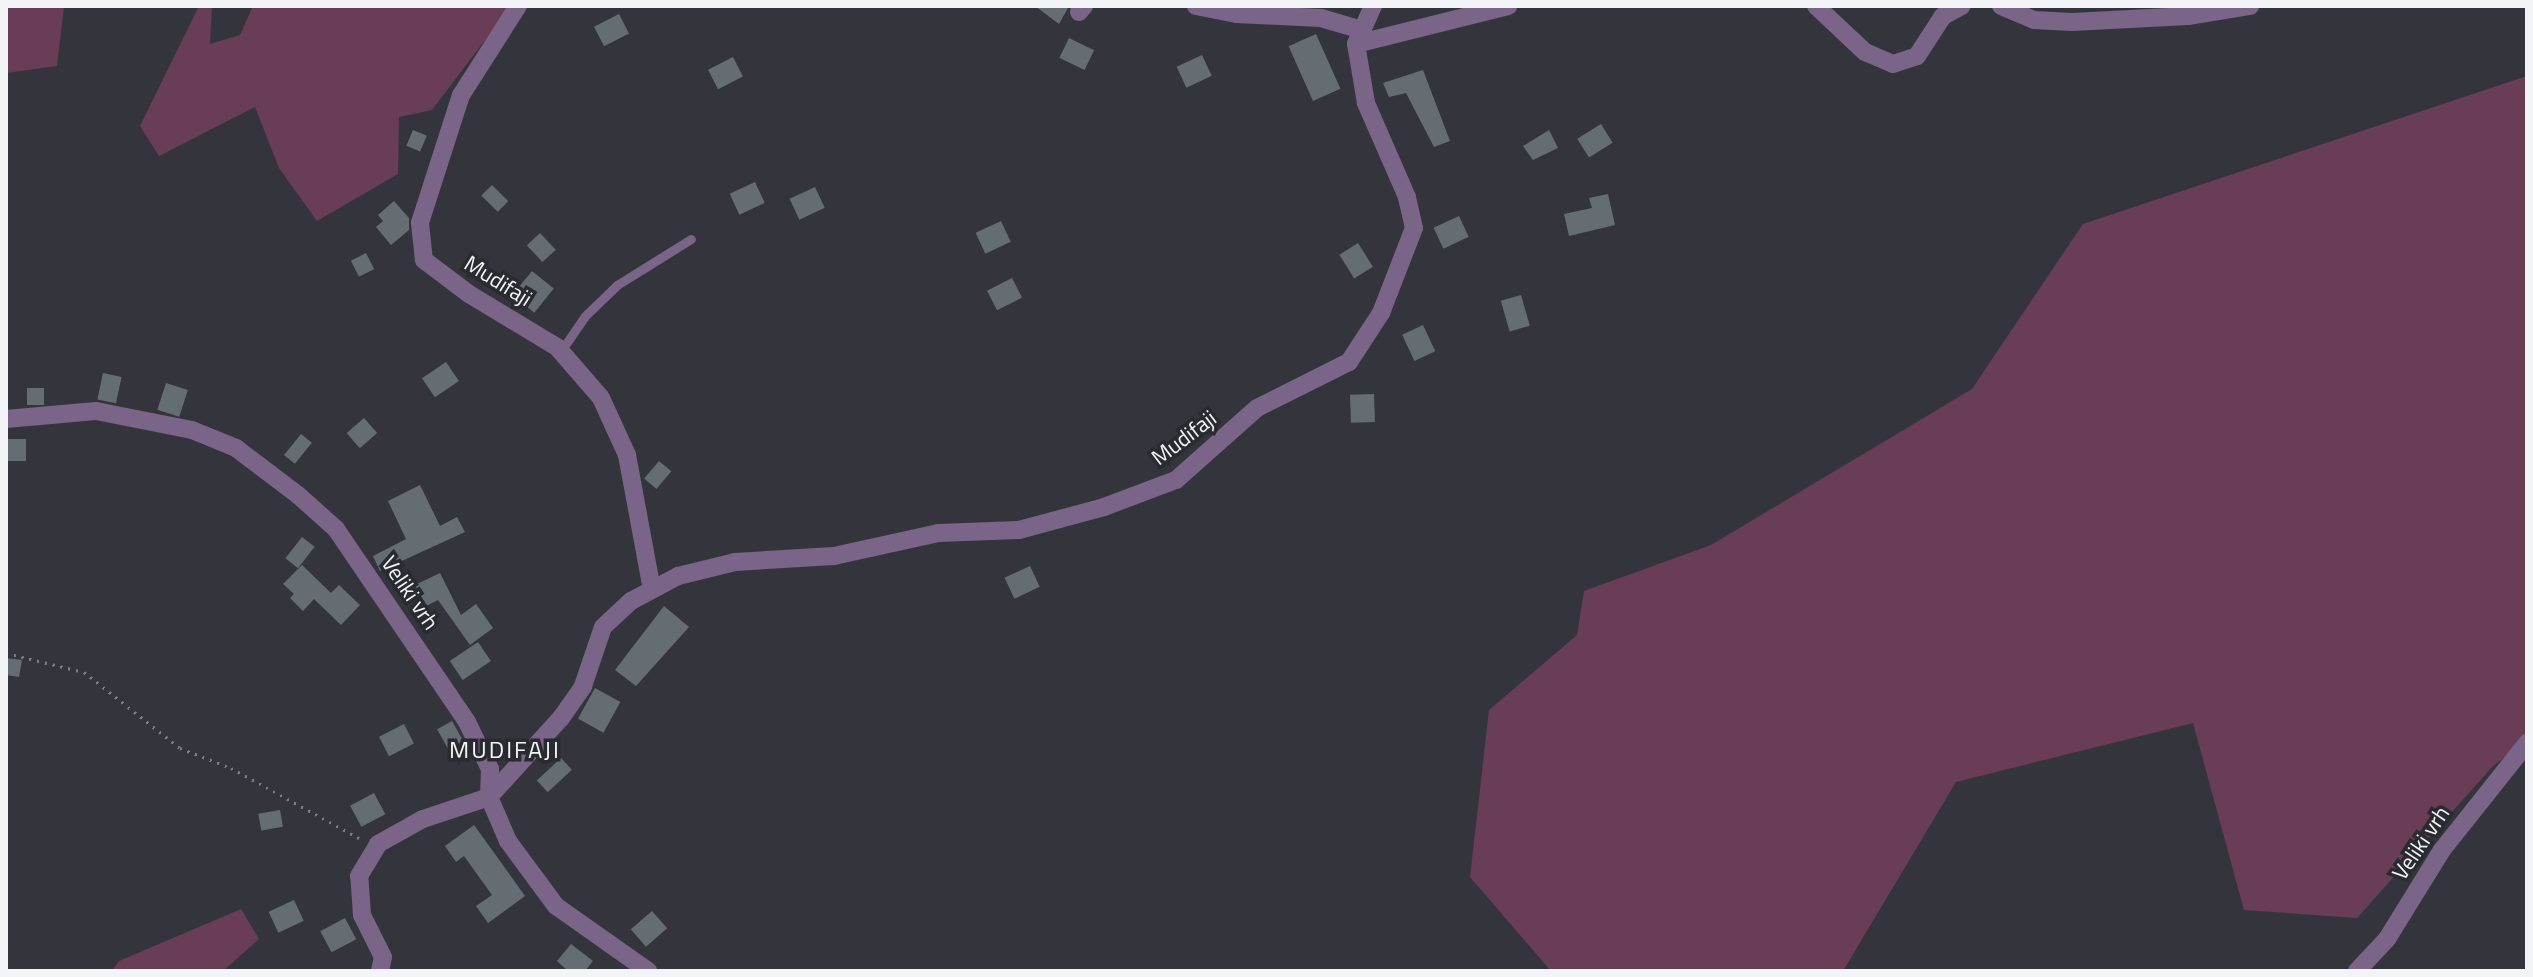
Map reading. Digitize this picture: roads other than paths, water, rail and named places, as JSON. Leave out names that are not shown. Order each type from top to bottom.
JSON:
[{"type":"street","name":"Mudifaji","points":[[518,6],[461,95],[420,223],[424,260],[469,294],[561,351],[601,398],[627,455],[652,590]]},
{"type":"street","points":[[1196,6],[1236,14],[1321,18],[1359,37],[1508,6]]},
{"type":"street","points":[[1359,37],[1373,6]]},
{"type":"street","points":[[1816,6],[1865,52],[1893,64],[1917,56],[1943,16],[1962,6]]},
{"type":"street","points":[[2001,6],[2034,20],[2072,22],[2188,16],[2250,6]]},
{"type":"street","name":"Mudifaji","points":[[489,797],[583,686],[603,627],[652,590],[678,576],[735,562],[834,556],[939,533],[1019,530],[1104,507],[1176,480],[1221,445],[1257,408],[1349,362],[1381,313],[1414,228],[1407,197],[1366,103],[1359,37]]},
{"type":"street","name":"Veliki vrh","points":[[6,419],[96,411],[192,430],[236,448],[298,495],[351,549],[467,722],[490,769],[489,797],[508,841],[556,906],[648,971]]},
{"type":"street","name":"Veliki vrh","points":[[2357,971],[2387,939],[2442,850],[2527,743]]},
{"type":"street","points":[[380,971],[383,957],[362,915],[359,876],[378,844],[423,819],[489,797]]},
{"type":"lane","points":[[561,351],[585,316],[617,285],[691,239]]},
{"type":"district","name":"MUDIFAJI","points":[[505,750]]}]
